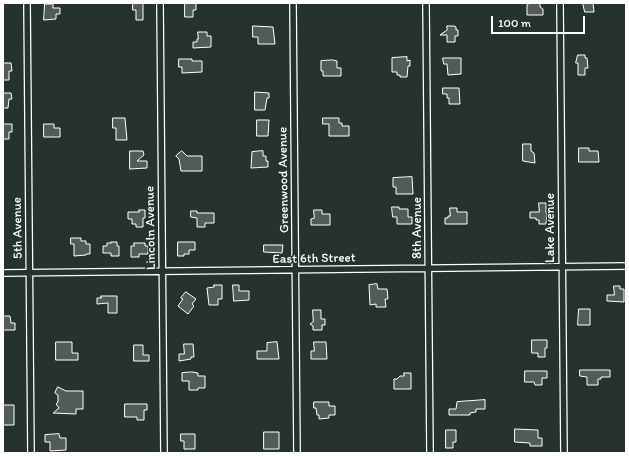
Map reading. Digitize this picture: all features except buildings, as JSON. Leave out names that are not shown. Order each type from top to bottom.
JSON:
[{"type":"street","name":"5th Avenue","points":[[27,3],[31,453]]},
{"type":"street","name":"Lincoln Avenue","points":[[160,3],[164,453]]},
{"type":"street","name":"Greenwood Avenue","points":[[293,3],[297,453]]},
{"type":"street","name":"8th Avenue","points":[[426,3],[430,453]]},
{"type":"street","name":"Lake Avenue","points":[[560,3],[564,453]]},
{"type":"street","name":"East 6th Street","points":[[3,273],[626,266]]}]
